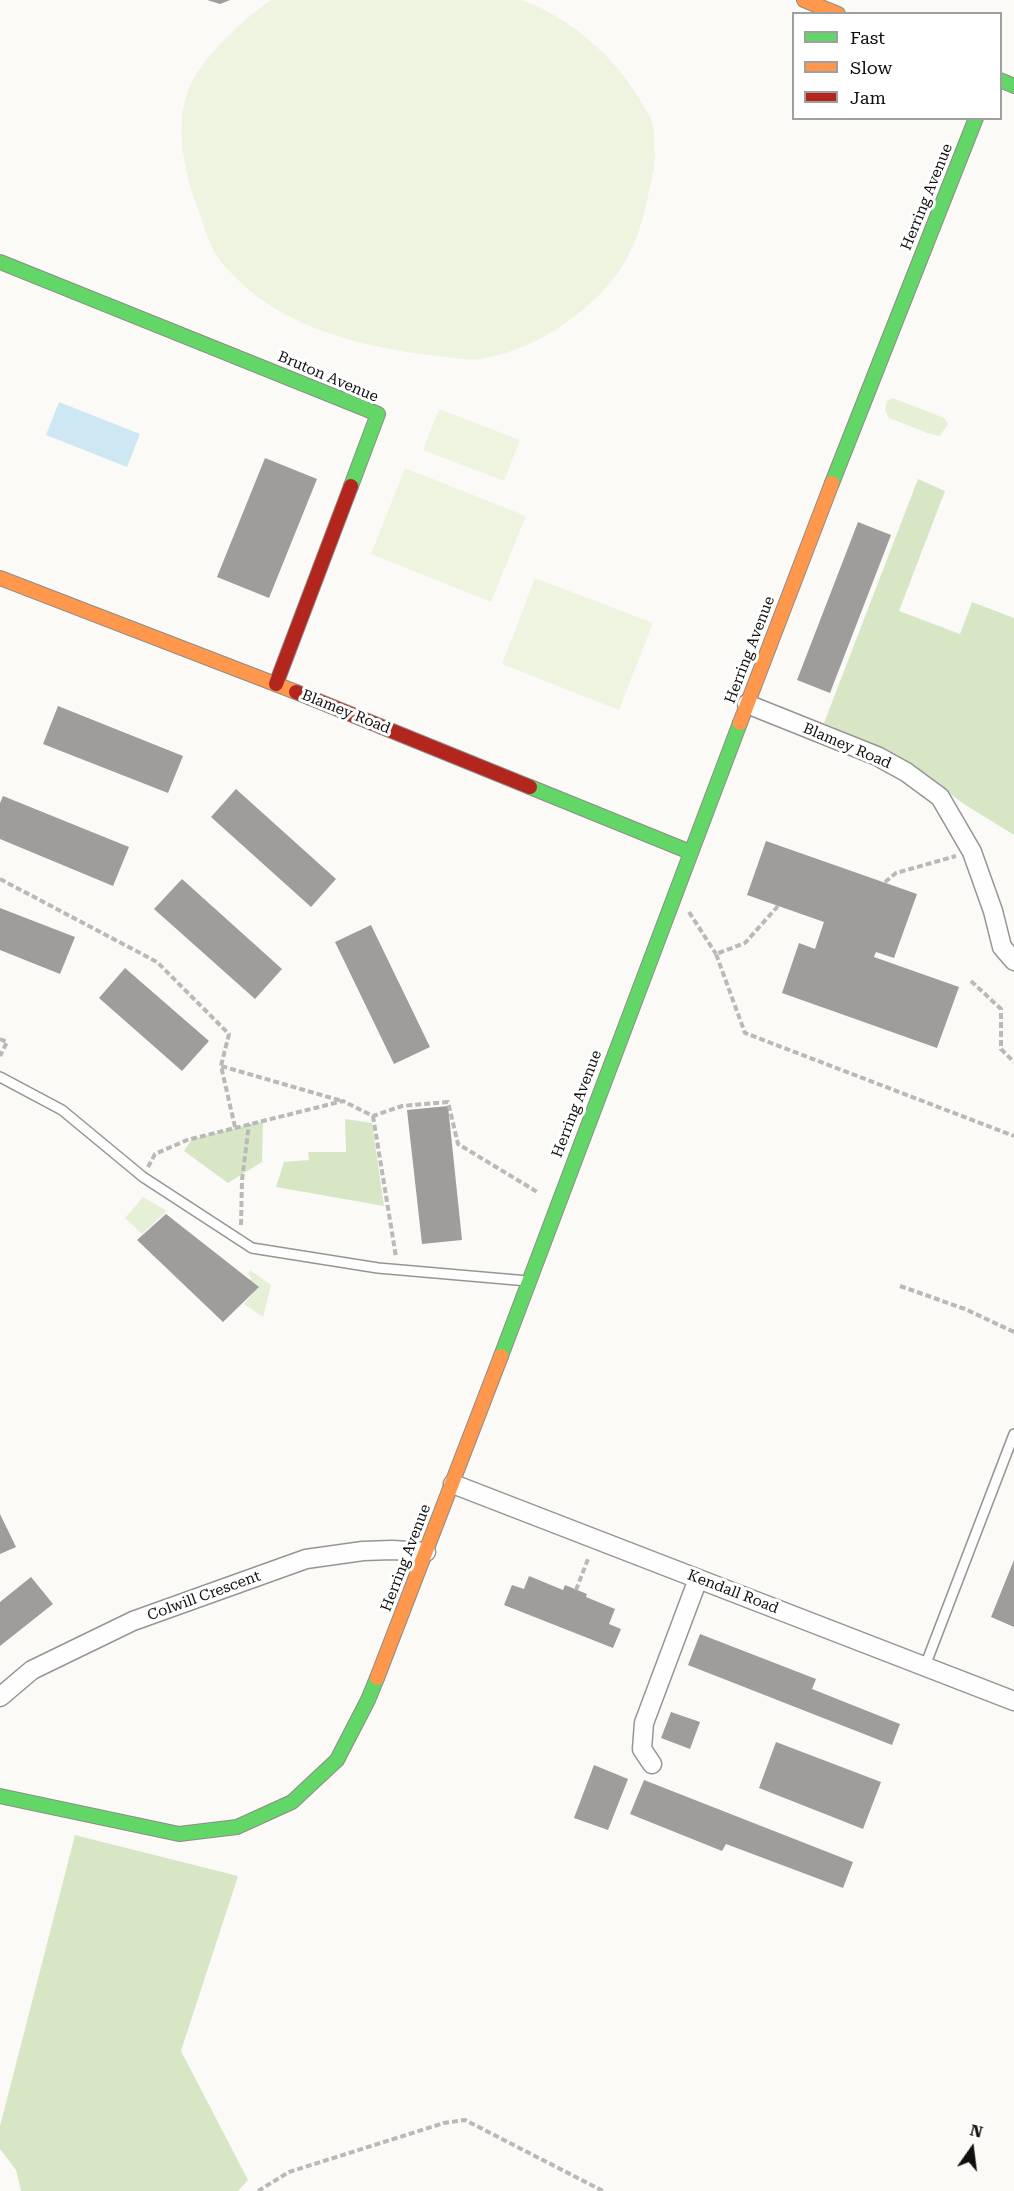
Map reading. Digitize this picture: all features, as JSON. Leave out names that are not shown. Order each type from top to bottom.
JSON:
[{"type":"street","points":[[804,0],[833,12]]},
{"type":"street","name":"Herring Avenue","points":[[0,1796],[178,1834],[237,1827],[292,1802],[337,1760],[368,1700],[453,1484],[675,891],[975,120]]},
{"type":"street","name":"Bruton Avenue","points":[[0,262],[378,414],[276,684]]},
{"type":"street","name":"Blamey Road","points":[[0,578],[276,684],[690,852]]},
{"type":"street","name":"Blamey Road","points":[[747,704],[877,756],[906,772],[940,797],[972,852],[993,911],[1002,947],[1014,961]]},
{"type":"street","name":"Kendall Road","points":[[453,1484],[1014,1701]]},
{"type":"street","name":"Colwill Crescent","points":[[0,1697],[32,1670],[133,1621],[306,1559],[363,1551],[426,1552]]},
{"type":"street","points":[[652,1764],[642,1749],[644,1724],[698,1578]]},
{"type":"lane","points":[[0,1077],[62,1110],[143,1177],[252,1248],[398,1270],[529,1281]]},
{"type":"lane","points":[[925,1666],[1014,1434]]},
{"type":"path","points":[[885,882],[896,873],[972,852]]},
{"type":"path","points":[[0,879],[157,962],[229,1034],[220,1066],[235,1127]]},
{"type":"path","points":[[675,891],[716,954],[745,1033],[1014,1136]]},
{"type":"path","points":[[716,954],[745,943],[778,906]]},
{"type":"path","points":[[971,981],[1001,1010],[1001,1049],[1014,1062]]},
{"type":"path","points":[[0,1039],[6,1042],[0,1056]]},
{"type":"path","points":[[220,1066],[343,1101],[373,1116],[402,1106],[448,1102],[458,1144],[540,1192],[536,1203]]},
{"type":"path","points":[[143,1177],[155,1154],[187,1140],[343,1101]]},
{"type":"path","points":[[373,1116],[398,1270]]},
{"type":"path","points":[[240,1239],[242,1180],[249,1124]]},
{"type":"path","points":[[900,1286],[965,1309],[1014,1332]]},
{"type":"path","points":[[576,1590],[588,1559]]},
{"type":"path","points":[[258,2191],[289,2172],[444,2123],[465,2120],[603,2191]]},
{"type":"green space","points":[[271,0],[522,0],[557,17],[590,41],[631,85],[651,119],[654,133],[654,170],[639,231],[627,258],[611,282],[588,306],[546,336],[514,350],[481,359],[460,359],[412,353],[357,342],[304,323],[256,296],[225,266],[210,243],[186,169],[182,122],[187,93],[201,68],[235,29]]},
{"type":"green space","points":[[893,398],[944,418],[948,424],[940,436],[889,418],[885,410],[887,401]]},
{"type":"green space","points":[[439,409],[520,440],[504,481],[423,450]]},
{"type":"green space","points":[[405,468],[526,516],[491,602],[371,554]]},
{"type":"green space","points":[[918,479],[945,491],[899,611],[960,634],[972,602],[1014,618],[1014,835],[964,804],[898,756],[824,723]]},
{"type":"green space","points":[[535,578],[653,623],[619,710],[502,664]]},
{"type":"green space","points":[[345,1119],[372,1123],[384,1206],[276,1187],[284,1162],[309,1160],[308,1152],[346,1152]]},
{"type":"green space","points":[[263,1121],[262,1162],[228,1183],[184,1151],[192,1139]]},
{"type":"green space","points":[[143,1197],[167,1211],[142,1234],[125,1218]]},
{"type":"green space","points":[[250,1270],[271,1285],[263,1317],[244,1304],[253,1293],[243,1284],[252,1279],[248,1274]]},
{"type":"green space","points":[[75,1835],[238,1876],[181,2051],[248,2180],[238,2191],[21,2191],[16,2170],[0,2149],[0,2126]]},
{"type":"water","points":[[59,402],[140,434],[127,467],[46,435]]},
{"type":"building","points":[[207,0],[230,0],[220,4]]},
{"type":"building","points":[[265,458],[317,479],[269,598],[217,577]]},
{"type":"building","points":[[858,522],[891,535],[830,693],[797,680]]},
{"type":"building","points":[[58,706],[183,756],[168,793],[43,744]]},
{"type":"building","points":[[236,789],[336,879],[311,907],[211,817]]},
{"type":"building","points":[[3,796],[129,847],[113,886],[0,839],[0,803]]},
{"type":"building","points":[[766,841],[917,894],[894,958],[876,952],[874,957],[959,987],[937,1048],[782,993],[799,943],[815,949],[824,922],[747,895]]},
{"type":"building","points":[[182,879],[282,969],[255,999],[154,909]]},
{"type":"building","points":[[0,908],[75,937],[60,974],[0,950]]},
{"type":"building","points":[[371,925],[430,1047],[394,1064],[335,942]]},
{"type":"building","points":[[125,968],[209,1041],[182,1071],[99,998]]},
{"type":"building","points":[[448,1106],[462,1240],[422,1244],[407,1110]]},
{"type":"building","points":[[166,1214],[259,1287],[223,1322],[137,1240]]},
{"type":"building","points":[[0,1514],[16,1547],[0,1554]]},
{"type":"building","points":[[1014,1560],[1014,1627],[991,1617]]},
{"type":"building","points":[[529,1576],[563,1590],[565,1585],[615,1609],[609,1624],[621,1629],[613,1648],[504,1605],[512,1585],[524,1589]]},
{"type":"building","points":[[31,1577],[53,1604],[0,1646],[0,1602]]},
{"type":"building","points":[[700,1634],[816,1679],[812,1689],[900,1724],[892,1745],[688,1665]]},
{"type":"building","points":[[671,1712],[700,1722],[690,1749],[661,1738]]},
{"type":"building","points":[[776,1742],[881,1782],[863,1829],[759,1788]]},
{"type":"building","points":[[594,1765],[628,1779],[608,1830],[574,1818]]},
{"type":"building","points":[[644,1780],[853,1862],[843,1888],[726,1844],[722,1851],[630,1814]]},
{"type":"traffic: fast","points":[[1002,81],[1014,86]]},
{"type":"traffic: fast","points":[[832,483],[975,120]]},
{"type":"traffic: fast","points":[[0,262],[378,414],[351,486]]},
{"type":"traffic: fast","points":[[501,1356],[740,723]]},
{"type":"traffic: fast","points":[[530,787],[690,852]]},
{"type":"traffic: fast","points":[[0,1796],[179,1834],[237,1827],[292,1802],[337,1760],[377,1678]]},
{"type":"traffic: slow","points":[[804,0],[833,12]]},
{"type":"traffic: slow","points":[[740,723],[832,483]]},
{"type":"traffic: slow","points":[[0,578],[296,692]]},
{"type":"traffic: slow","points":[[377,1678],[501,1356]]},
{"type":"traffic: jam","points":[[276,684],[351,486]]},
{"type":"traffic: jam","points":[[296,692],[530,787]]}]
